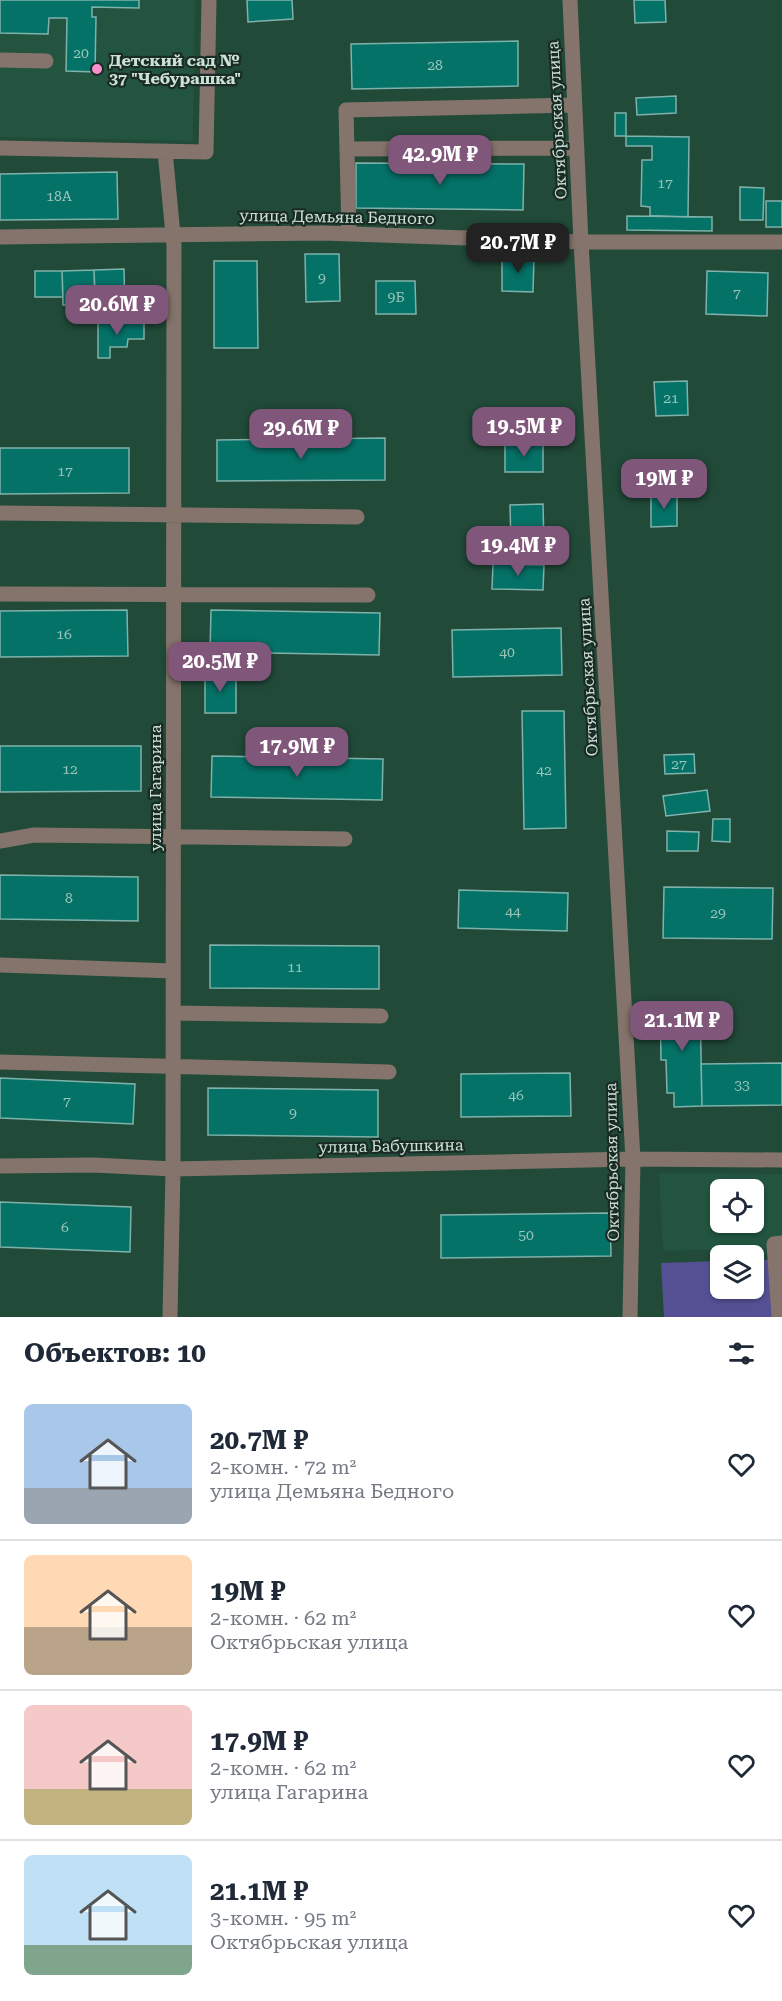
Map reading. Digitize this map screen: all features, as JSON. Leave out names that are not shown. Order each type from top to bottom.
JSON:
[{"type":"street","points":[[0,148],[206,152],[209,0]]},
{"type":"street","name":"Октябрьская улица","points":[[570,0],[581,242],[633,1159],[630,1317]]},
{"type":"street","points":[[0,60],[46,61]]},
{"type":"street","points":[[349,234],[346,110],[574,105]]},
{"type":"street","points":[[347,149],[577,148]]},
{"type":"street","name":"улица Гагарина","points":[[165,151],[173,235],[173,1169],[170,1317]]},
{"type":"street","name":"улица Демьяна Бедного","points":[[0,237],[349,234],[581,242],[782,242]]},
{"type":"street","points":[[0,513],[357,517]]},
{"type":"street","points":[[0,594],[368,595]]},
{"type":"street","points":[[0,841],[34,836],[345,839]]},
{"type":"street","points":[[0,964],[173,971]]},
{"type":"street","points":[[173,1012],[381,1016]]},
{"type":"street","points":[[0,1062],[389,1072]]},
{"type":"street","name":"улица Бабушкина","points":[[0,1166],[94,1165],[173,1169],[633,1159],[782,1160]]},
{"type":"street","points":[[779,1317],[774,1244],[782,1243]]},
{"type":"shaded area","name":"Детский сад № 37 \"Чебурашка\"","points":[[0,0],[195,0],[193,141],[0,137]]},
{"type":"shaded area","points":[[659,1173],[782,1174],[782,1248],[764,1248],[764,1245],[710,1245],[710,1250],[663,1251]]},
{"type":"shaded area","points":[[764,1260],[782,1260],[782,1317],[664,1317],[661,1263],[710,1261],[710,1299],[764,1299]]},
{"type":"building","points":[[0,0],[139,0],[139,8],[92,7],[92,17],[96,17],[95,72],[66,71],[67,18],[49,18],[48,34],[0,33]]},
{"type":"building","points":[[247,0],[292,0],[293,19],[248,22]]},
{"type":"building","points":[[634,0],[665,0],[666,22],[635,23]]},
{"type":"building","points":[[518,41],[518,86],[352,89],[351,44]]},
{"type":"building","points":[[676,96],[676,113],[637,115],[636,98]]},
{"type":"building","points":[[615,113],[626,113],[626,136],[615,136]]},
{"type":"building","points":[[626,136],[689,137],[688,217],[650,216],[650,207],[641,206],[642,160],[652,160],[652,146],[626,146]]},
{"type":"building","points":[[356,163],[524,164],[523,210],[356,208]]},
{"type":"building","points":[[117,172],[118,219],[0,220],[0,174]]},
{"type":"building","points":[[740,187],[764,188],[763,220],[740,220]]},
{"type":"building","points":[[766,201],[782,201],[782,227],[766,227]]},
{"type":"building","points":[[627,216],[712,217],[712,231],[627,230]]},
{"type":"building","points":[[305,254],[339,254],[340,301],[306,302]]},
{"type":"building","points":[[502,256],[534,257],[533,292],[502,291]]},
{"type":"building","points":[[214,261],[257,261],[258,348],[214,348]]},
{"type":"building","points":[[124,269],[125,313],[95,313],[94,270]]},
{"type":"building","points":[[94,270],[95,292],[82,292],[82,305],[63,305],[62,271]]},
{"type":"building","points":[[35,271],[62,271],[63,297],[35,297]]},
{"type":"building","points":[[707,271],[768,273],[767,316],[706,314]]},
{"type":"building","points":[[376,281],[415,281],[416,314],[376,314]]},
{"type":"building","points":[[98,322],[144,322],[144,339],[128,339],[127,347],[110,347],[110,358],[98,358]]},
{"type":"building","points":[[687,381],[688,415],[656,416],[654,382]]},
{"type":"building","points":[[385,438],[385,480],[217,481],[217,440]]},
{"type":"building","points":[[543,443],[543,472],[505,472],[505,444]]},
{"type":"building","points":[[0,448],[129,448],[129,493],[0,494]]},
{"type":"building","points":[[651,493],[677,493],[677,526],[651,527]]},
{"type":"building","points":[[543,504],[544,546],[511,546],[510,505]]},
{"type":"building","points":[[493,564],[544,565],[543,590],[492,589]]},
{"type":"building","points":[[127,610],[128,656],[0,657],[0,611]]},
{"type":"building","points":[[211,610],[380,613],[379,655],[210,652]]},
{"type":"building","points":[[561,628],[562,675],[453,677],[452,630]]},
{"type":"building","points":[[205,673],[236,673],[236,713],[205,713]]},
{"type":"building","points":[[522,711],[564,711],[566,828],[524,829]]},
{"type":"building","points":[[0,746],[141,746],[141,791],[0,792]]},
{"type":"building","points":[[694,754],[695,773],[665,774],[664,755]]},
{"type":"building","points":[[212,756],[383,759],[382,800],[211,797]]},
{"type":"building","points":[[707,790],[710,811],[666,816],[663,796]]},
{"type":"building","points":[[713,819],[730,819],[730,842],[712,841]]},
{"type":"building","points":[[667,831],[699,832],[698,851],[667,851]]},
{"type":"building","points":[[0,875],[138,877],[138,921],[0,919]]},
{"type":"building","points":[[664,887],[773,888],[772,939],[663,938]]},
{"type":"building","points":[[459,890],[568,893],[567,931],[458,928]]},
{"type":"building","points":[[210,945],[379,946],[379,989],[210,988]]},
{"type":"building","points":[[700,1002],[702,1106],[674,1107],[674,1093],[667,1093],[666,1060],[661,1060],[660,1003]]},
{"type":"building","points":[[782,1063],[782,1105],[702,1106],[701,1064]]},
{"type":"building","points":[[570,1073],[571,1116],[461,1117],[461,1074]]},
{"type":"building","points":[[0,1078],[135,1084],[133,1124],[0,1118]]},
{"type":"building","points":[[208,1088],[378,1090],[378,1137],[208,1135]]},
{"type":"building","points":[[0,1202],[131,1207],[130,1252],[0,1247]]},
{"type":"building","points":[[610,1213],[611,1256],[441,1258],[441,1215]]},
{"type":"place","name":"Детский сад № 37 \"Чебурашка\"","points":[[97,69]]}]
